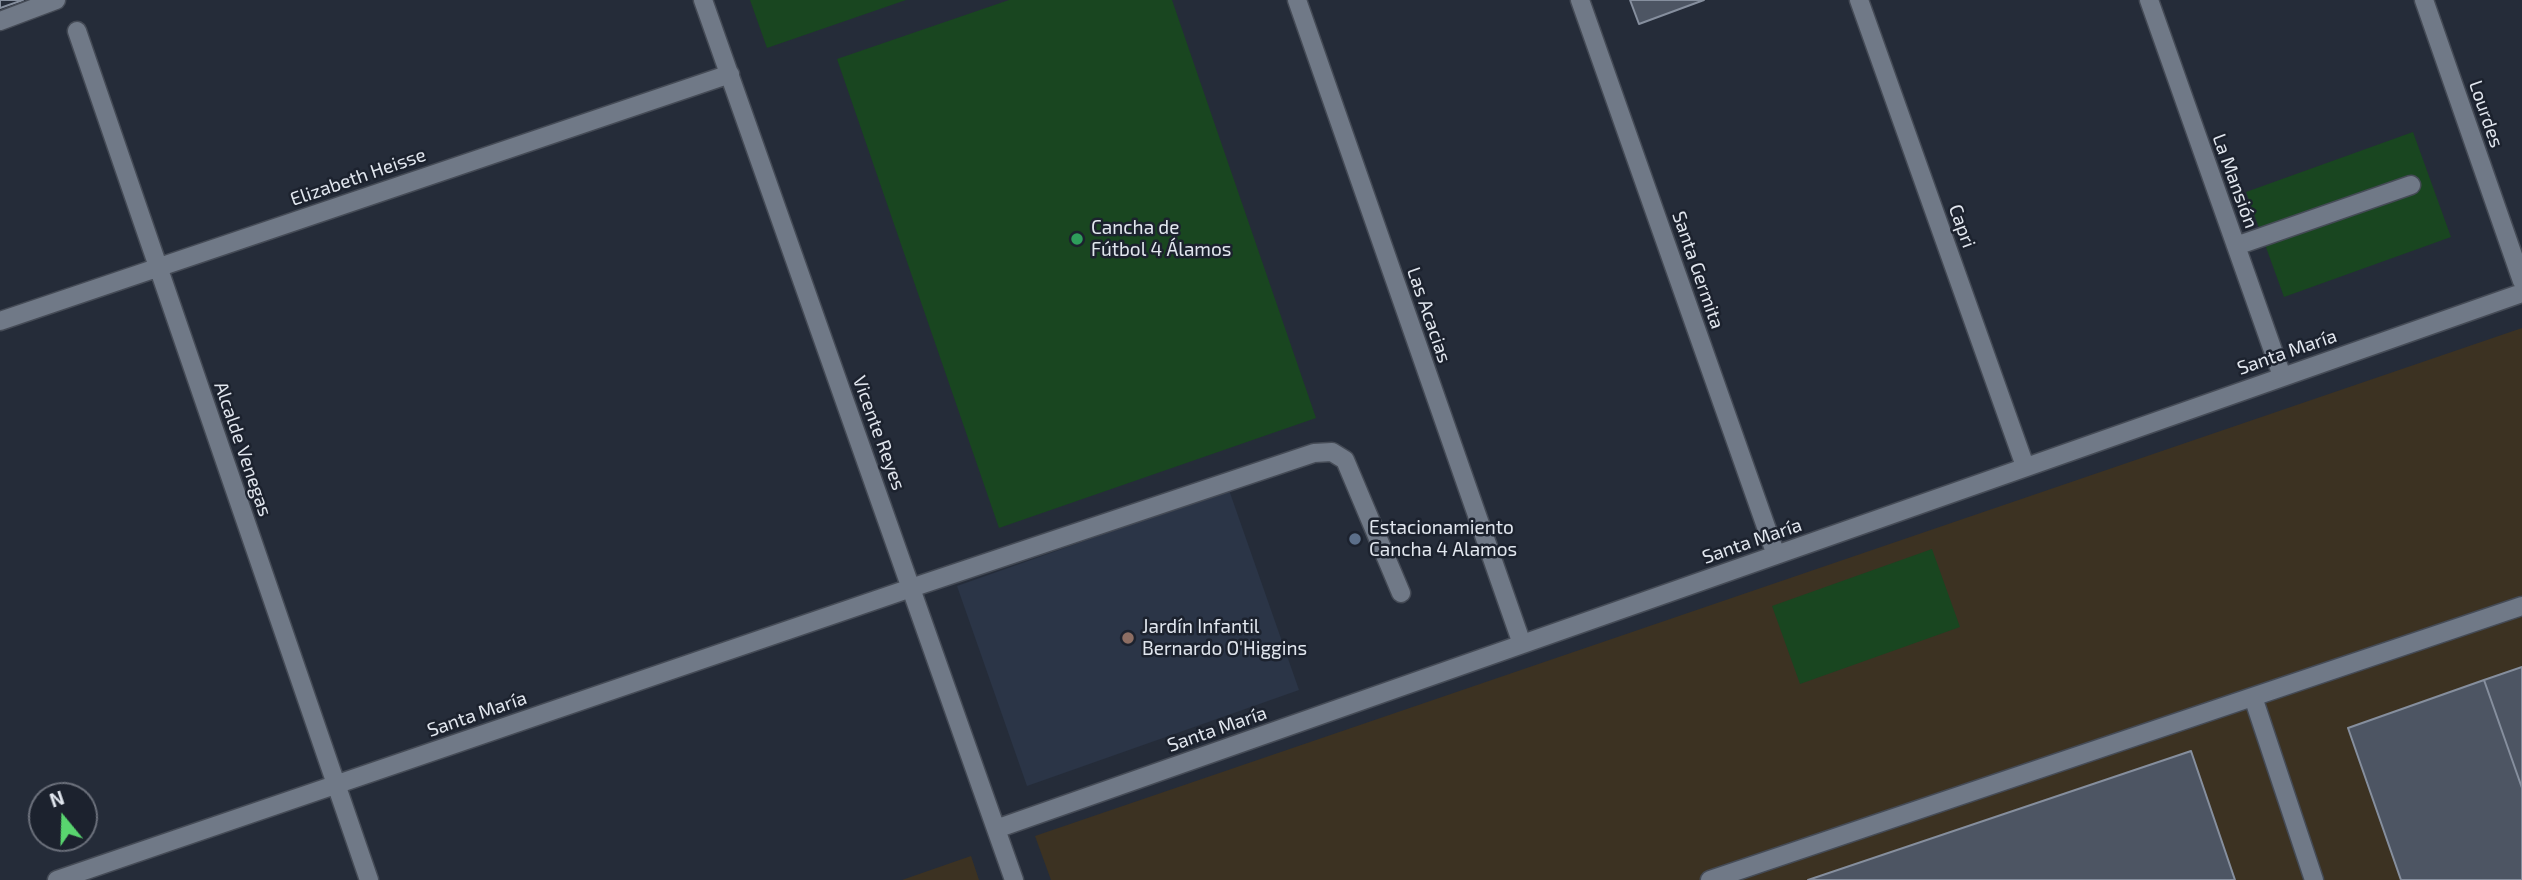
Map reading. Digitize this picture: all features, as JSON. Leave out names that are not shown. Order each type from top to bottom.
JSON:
[{"type":"street","points":[[0,21],[56,0]]},
{"type":"street","name":"Vicente Reyes","points":[[703,0],[1014,880]]},
{"type":"street","name":"Las Acacias","points":[[1297,0],[1522,644]]},
{"type":"street","name":"Santa Germita","points":[[1580,0],[1776,555]]},
{"type":"street","name":"Capri","points":[[1859,0],[2025,466]]},
{"type":"street","name":"La Mansión","points":[[2149,0],[2282,376]]},
{"type":"street","name":"Lourdes","points":[[2424,0],[2522,281]]},
{"type":"street","name":"Alcalde Venegas","points":[[77,31],[369,880]]},
{"type":"street","name":"Elizabeth Heisse","points":[[0,321],[730,74]]},
{"type":"street","points":[[2236,246],[2411,185]]},
{"type":"street","name":"Santa María","points":[[996,830],[2522,293]]},
{"type":"street","name":"Santa María","points":[[57,880],[1314,453],[1332,452],[1345,460],[1401,593]]},
{"type":"street","points":[[1710,880],[2522,606]]},
{"type":"street","points":[[2253,696],[2314,880]]},
{"type":"shaded area","points":[[2522,328],[2522,880],[1051,880],[1035,836]]},
{"type":"shaded area","name":"Jardín Infantil Bernardo O'Higgins","points":[[1229,490],[1299,690],[1027,786],[957,586]]},
{"type":"shaded area","points":[[971,856],[979,880],[902,880]]},
{"type":"green space","points":[[750,0],[906,0],[767,48]]},
{"type":"green space","name":"Cancha de Fútbol 4 Álamos","points":[[1009,0],[1172,0],[1316,418],[999,528],[837,59]]},
{"type":"green space","points":[[2413,132],[2451,237],[2284,297],[2246,192]]},
{"type":"green space","points":[[1932,549],[1960,627],[1800,684],[1772,606]]},
{"type":"building","points":[[0,0],[23,0],[0,8]]},
{"type":"building","points":[[0,0],[23,0],[0,8]]},
{"type":"building","points":[[1630,0],[1704,0],[1639,24]]},
{"type":"building","points":[[2522,667],[2522,788],[2484,680]]},
{"type":"building","points":[[2484,680],[2522,788],[2522,880],[2401,880],[2348,728]]},
{"type":"building","points":[[2191,751],[2235,880],[1808,880]]},
{"type":"place","name":"Cancha de Fútbol 4 Álamos","points":[[1077,239]]},
{"type":"place","name":"Estacionamiento Cancha 4 Alamos","points":[[1355,539]]},
{"type":"place","name":"Jardín Infantil Bernardo O'Higgins","points":[[1128,638]]}]
